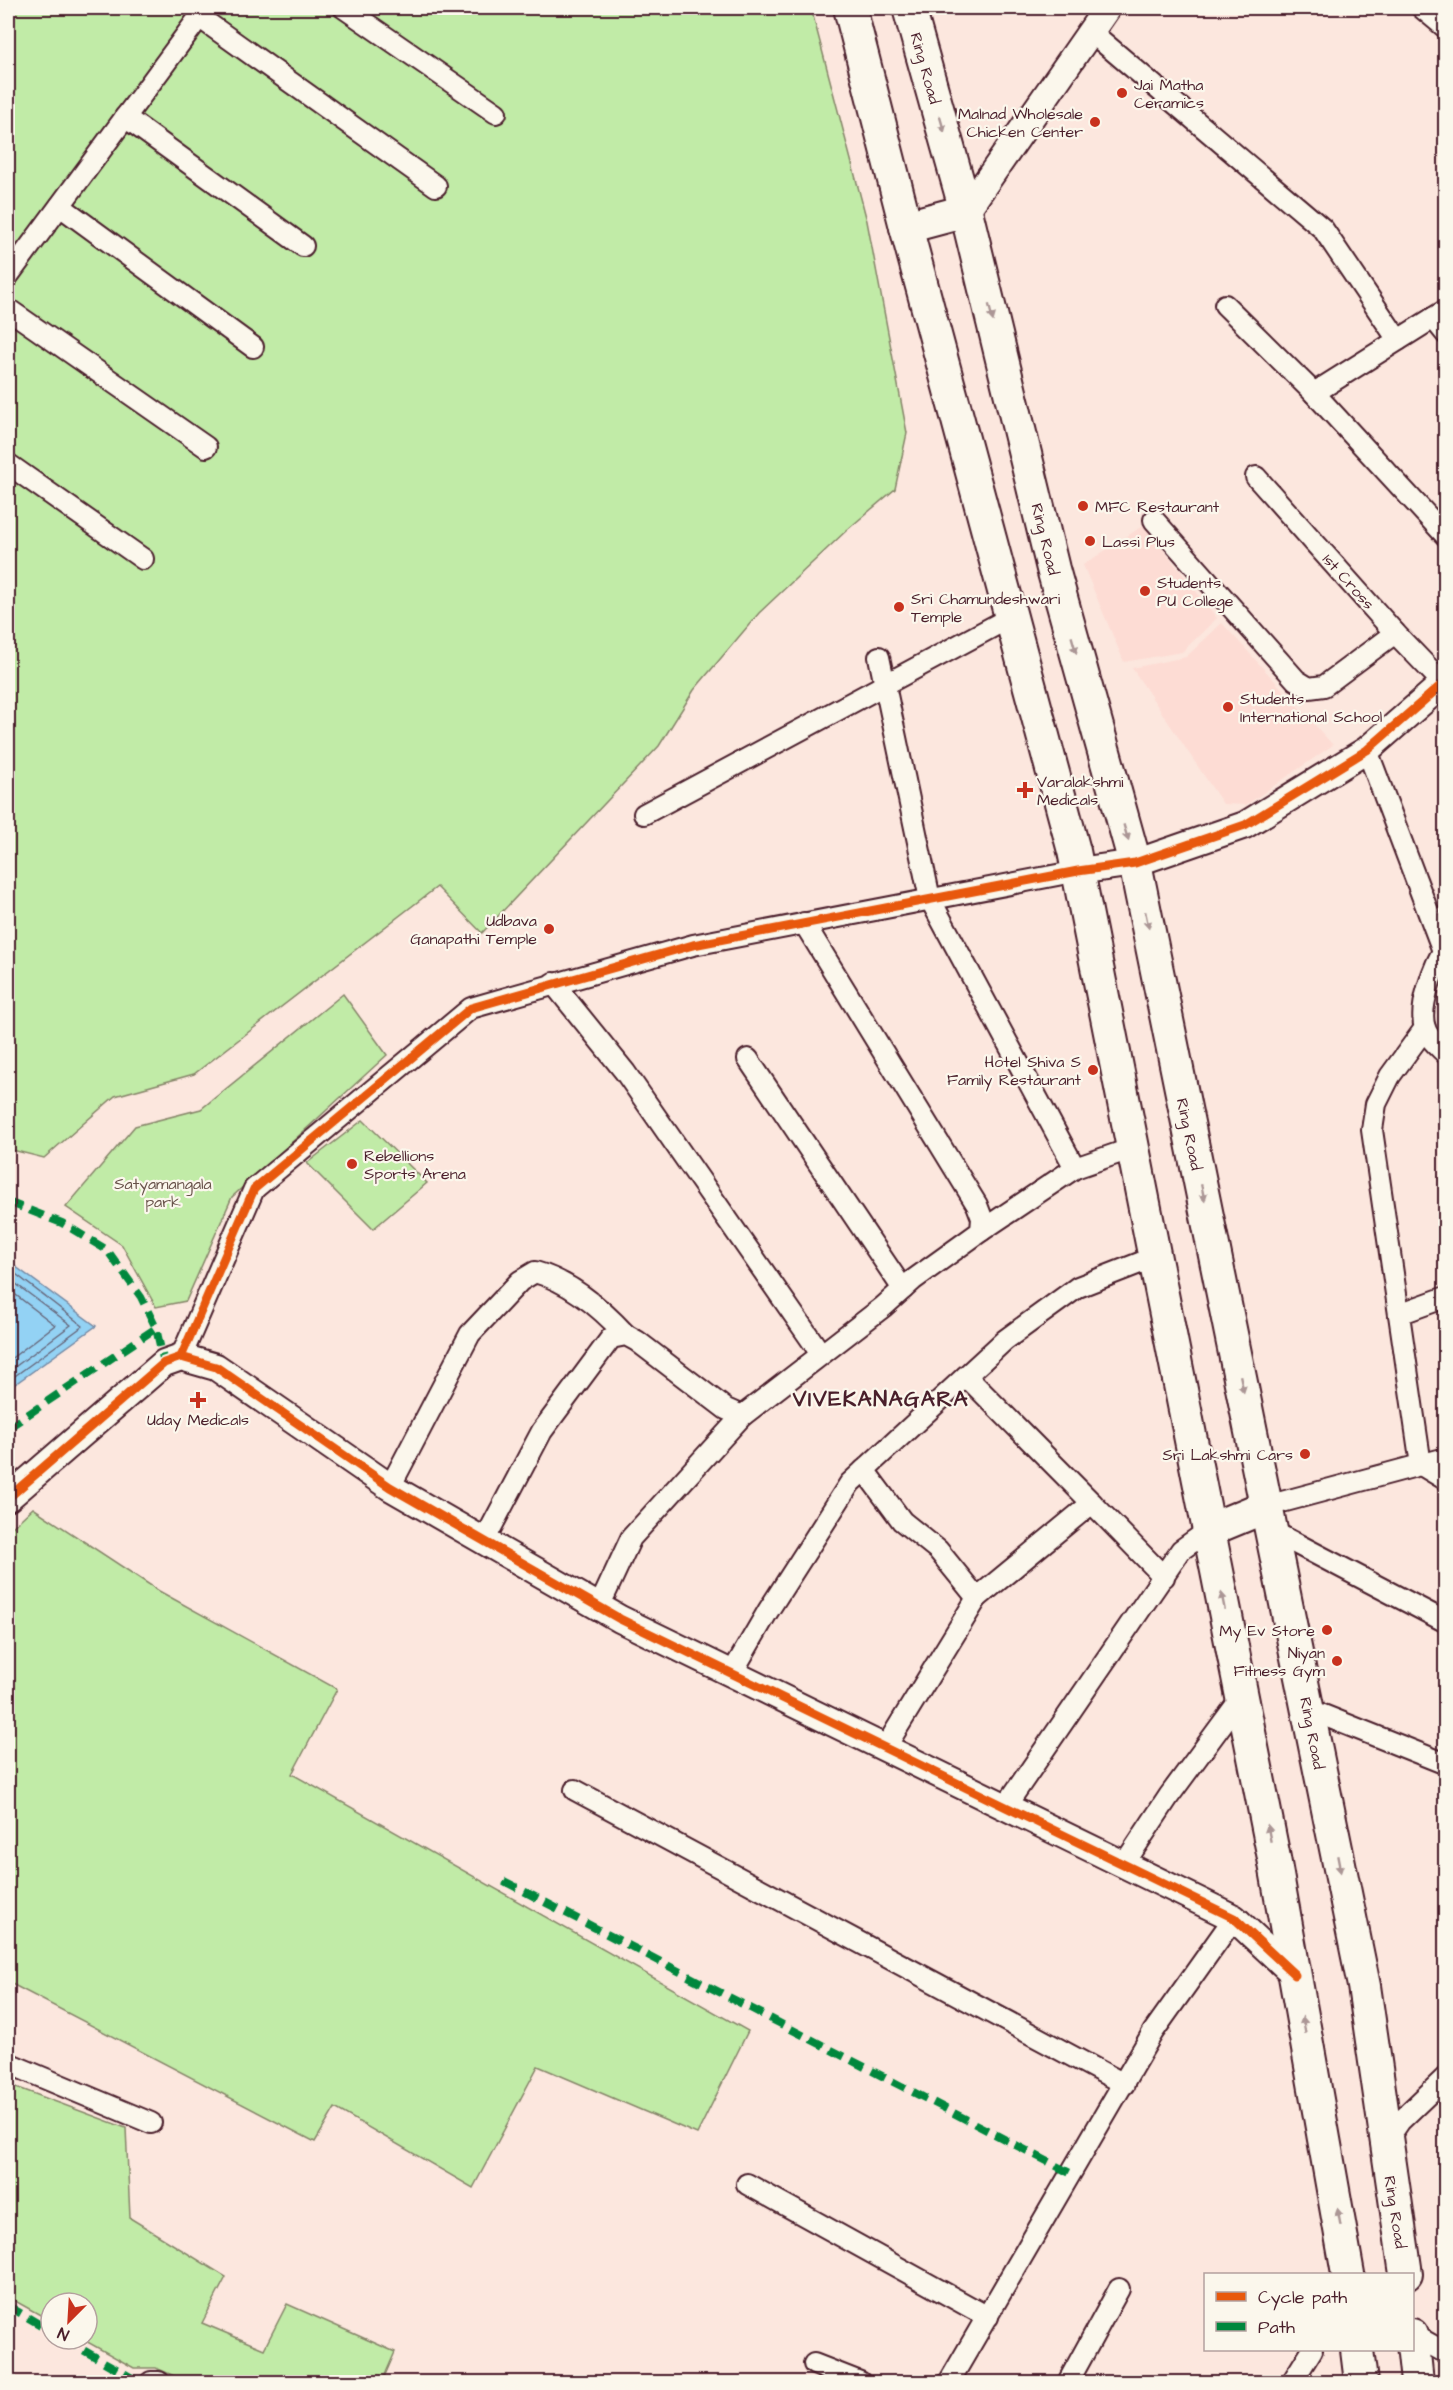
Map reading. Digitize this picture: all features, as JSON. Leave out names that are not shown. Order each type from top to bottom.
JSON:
[{"type":"main road","points":[[850,8],[1078,871],[1242,1697],[1295,1975],[1348,2273]]},
{"type":"main road","name":"Ring Road","points":[[909,8],[966,211],[1053,569],[1135,863],[1364,1986],[1385,2143],[1406,2273]]},
{"type":"main road","points":[[906,227],[966,211]]},
{"type":"main road","points":[[1209,1530],[1270,1518]]},
{"type":"main road","points":[[1414,2347],[1417,2382]]},
{"type":"main road","points":[[1357,2351],[1361,2382]]},
{"type":"street","points":[[344,8],[496,113]]},
{"type":"street","points":[[966,211],[1107,8]]},
{"type":"street","points":[[1422,8],[1446,28]]},
{"type":"street","points":[[8,276],[203,12],[436,186]]},
{"type":"street","points":[[1091,32],[1323,229],[1398,340]]},
{"type":"street","points":[[125,117],[303,246]]},
{"type":"street","points":[[60,206],[253,346]]},
{"type":"street","points":[[1224,305],[1314,393],[1446,536]]},
{"type":"street","points":[[8,309],[206,447]]},
{"type":"street","points":[[1314,393],[1439,314],[1446,334]]},
{"type":"street","points":[[8,464],[144,559]]},
{"type":"street","name":"1st Cross","points":[[1256,477],[1395,633],[1444,682]]},
{"type":"street","points":[[1154,520],[1296,680],[1309,688],[1324,686],[1395,633]]},
{"type":"street","points":[[644,814],[1011,616]]},
{"type":"street","points":[[879,657],[930,899],[1075,1168]]},
{"type":"street","points":[[181,1357],[254,1189],[471,1008],[693,945],[1078,871],[1135,863],[1245,825],[1367,750],[1444,682]]},
{"type":"street","points":[[1367,750],[1444,949],[1433,970],[1423,1011],[1425,1028],[1432,1041],[1446,1054]]},
{"type":"street","points":[[804,923],[977,1205],[982,1218],[981,1231]]},
{"type":"street","points":[[553,983],[625,1072],[821,1354]]},
{"type":"street","points":[[1420,1465],[1372,1130],[1376,1104],[1390,1076],[1425,1028]]},
{"type":"street","points":[[748,1059],[903,1289]]},
{"type":"street","points":[[599,1607],[631,1538],[742,1416],[903,1289],[981,1231],[1075,1168],[1133,1148]]},
{"type":"street","points":[[732,1673],[768,1611],[850,1483],[1005,1340],[1078,1287],[1155,1257]]},
{"type":"street","points":[[390,1487],[470,1334],[520,1281],[535,1272],[557,1280],[610,1319],[626,1335],[726,1409],[742,1416]]},
{"type":"street","points":[[1399,1314],[1446,1297]]},
{"type":"street","points":[[484,1541],[542,1431],[611,1338],[626,1335]]},
{"type":"street","points":[[8,1498],[164,1363],[181,1357],[216,1367],[390,1487],[599,1607],[1234,1918],[1295,1975]]},
{"type":"street","points":[[966,1376],[1164,1577]]},
{"type":"street","points":[[1270,1518],[1446,1458]]},
{"type":"street","points":[[1420,1465],[1446,1480]]},
{"type":"street","points":[[864,1470],[902,1521],[938,1550],[977,1598]]},
{"type":"street","points":[[885,1748],[977,1598],[1092,1503]]},
{"type":"street","points":[[1270,1518],[1446,1622]]},
{"type":"street","points":[[1005,1807],[1181,1550],[1209,1530]]},
{"type":"street","points":[[1124,1864],[1169,1796],[1242,1697]]},
{"type":"street","points":[[1308,1708],[1446,1764]]},
{"type":"street","points":[[575,1790],[1124,2084]]},
{"type":"street","points":[[949,2382],[1153,2032],[1234,1918]]},
{"type":"street","points":[[8,2062],[151,2123]]},
{"type":"street","points":[[1385,2143],[1400,2121],[1446,2077]]},
{"type":"street","points":[[747,2184],[988,2317]]},
{"type":"street","points":[[1068,2382],[1119,2289]]},
{"type":"street","points":[[1414,2336],[1446,2353]]},
{"type":"street","points":[[1292,2382],[1311,2351]]},
{"type":"street","points":[[814,2364],[860,2382]]},
{"type":"street","points":[[151,2382],[159,2382]]},
{"type":"shaded area","name":"Students PU College","points":[[1144,525],[1217,618],[1182,652],[1124,662],[1083,565]]},
{"type":"shaded area","name":"Students International School","points":[[1222,623],[1333,745],[1246,805],[1223,804],[1132,668],[1186,657]]},
{"type":"green space","points":[[8,8],[811,8],[867,221],[907,433],[895,489],[847,530],[759,613],[694,690],[659,746],[482,933],[437,887],[194,1074],[115,1096],[44,1158],[8,1149]]},
{"type":"green space","name":"Satyamangala park","points":[[343,994],[387,1055],[232,1197],[186,1301],[156,1307],[122,1245],[66,1207],[135,1126],[201,1109]]},
{"type":"green space","points":[[363,1120],[427,1183],[373,1229],[307,1163]]},
{"type":"green space","points":[[33,1508],[159,1591],[337,1689],[292,1774],[748,2031],[697,2134],[538,2066],[473,2188],[335,2108],[315,2142],[8,1982],[8,1531]]},
{"type":"green space","points":[[8,2084],[126,2128],[130,2218],[226,2277],[202,2323],[264,2349],[287,2304],[395,2352],[382,2382],[188,2382],[156,2368],[134,2368],[99,2348],[99,2291],[39,2291],[39,2314],[8,2297]]},
{"type":"water","points":[[8,1261],[96,1326],[8,1389]]},
{"type":"marked path","points":[[8,1202],[62,1223],[107,1250],[141,1297],[156,1328],[164,1363]]},
{"type":"marked path","points":[[8,1428],[156,1328]]},
{"type":"marked path","points":[[504,1881],[1072,2174]]},
{"type":"marked path","points":[[8,2306],[39,2324]]},
{"type":"marked path","points":[[85,2351],[139,2382]]},
{"type":"cycle path","points":[[181,1357],[254,1189],[471,1008],[693,945],[1078,871],[1135,863],[1245,825],[1367,750],[1446,681]]},
{"type":"cycle path","points":[[8,1498],[164,1363],[181,1357],[216,1367],[390,1487],[620,1619],[1234,1918],[1295,1975]]},
{"type":"place","name":"Jai Matha Ceramics","points":[[1122,93]]},
{"type":"place","name":"Malnad Wholesale Chicken Center","points":[[1095,122]]},
{"type":"place","name":"MFC Restaurant","points":[[1083,506]]},
{"type":"place","name":"Lassi Plus","points":[[1090,541]]},
{"type":"place","name":"Students PU College","points":[[1145,591]]},
{"type":"place","name":"Sri Chamundeshwari Temple","points":[[899,607]]},
{"type":"place","name":"Students International School","points":[[1228,707]]},
{"type":"place","name":"Varalakshmi Medicals","points":[[1025,790]]},
{"type":"place","name":"Udbava Ganapathi Temple","points":[[549,929]]},
{"type":"place","name":"Hotel Shiva S Family Restaurant","points":[[1093,1070]]},
{"type":"place","name":"Rebellions Sports Arena","points":[[352,1164]]},
{"type":"place","name":"Uday Medicals","points":[[198,1400]]},
{"type":"place","name":"Sri Lakshmi Cars","points":[[1305,1454]]},
{"type":"place","name":"My Ev Store","points":[[1327,1630]]},
{"type":"place","name":"Niyan Fitness Gym","points":[[1337,1661]]},
{"type":"district","name":"VIVEKANAGARA","points":[[881,1398]]}]
